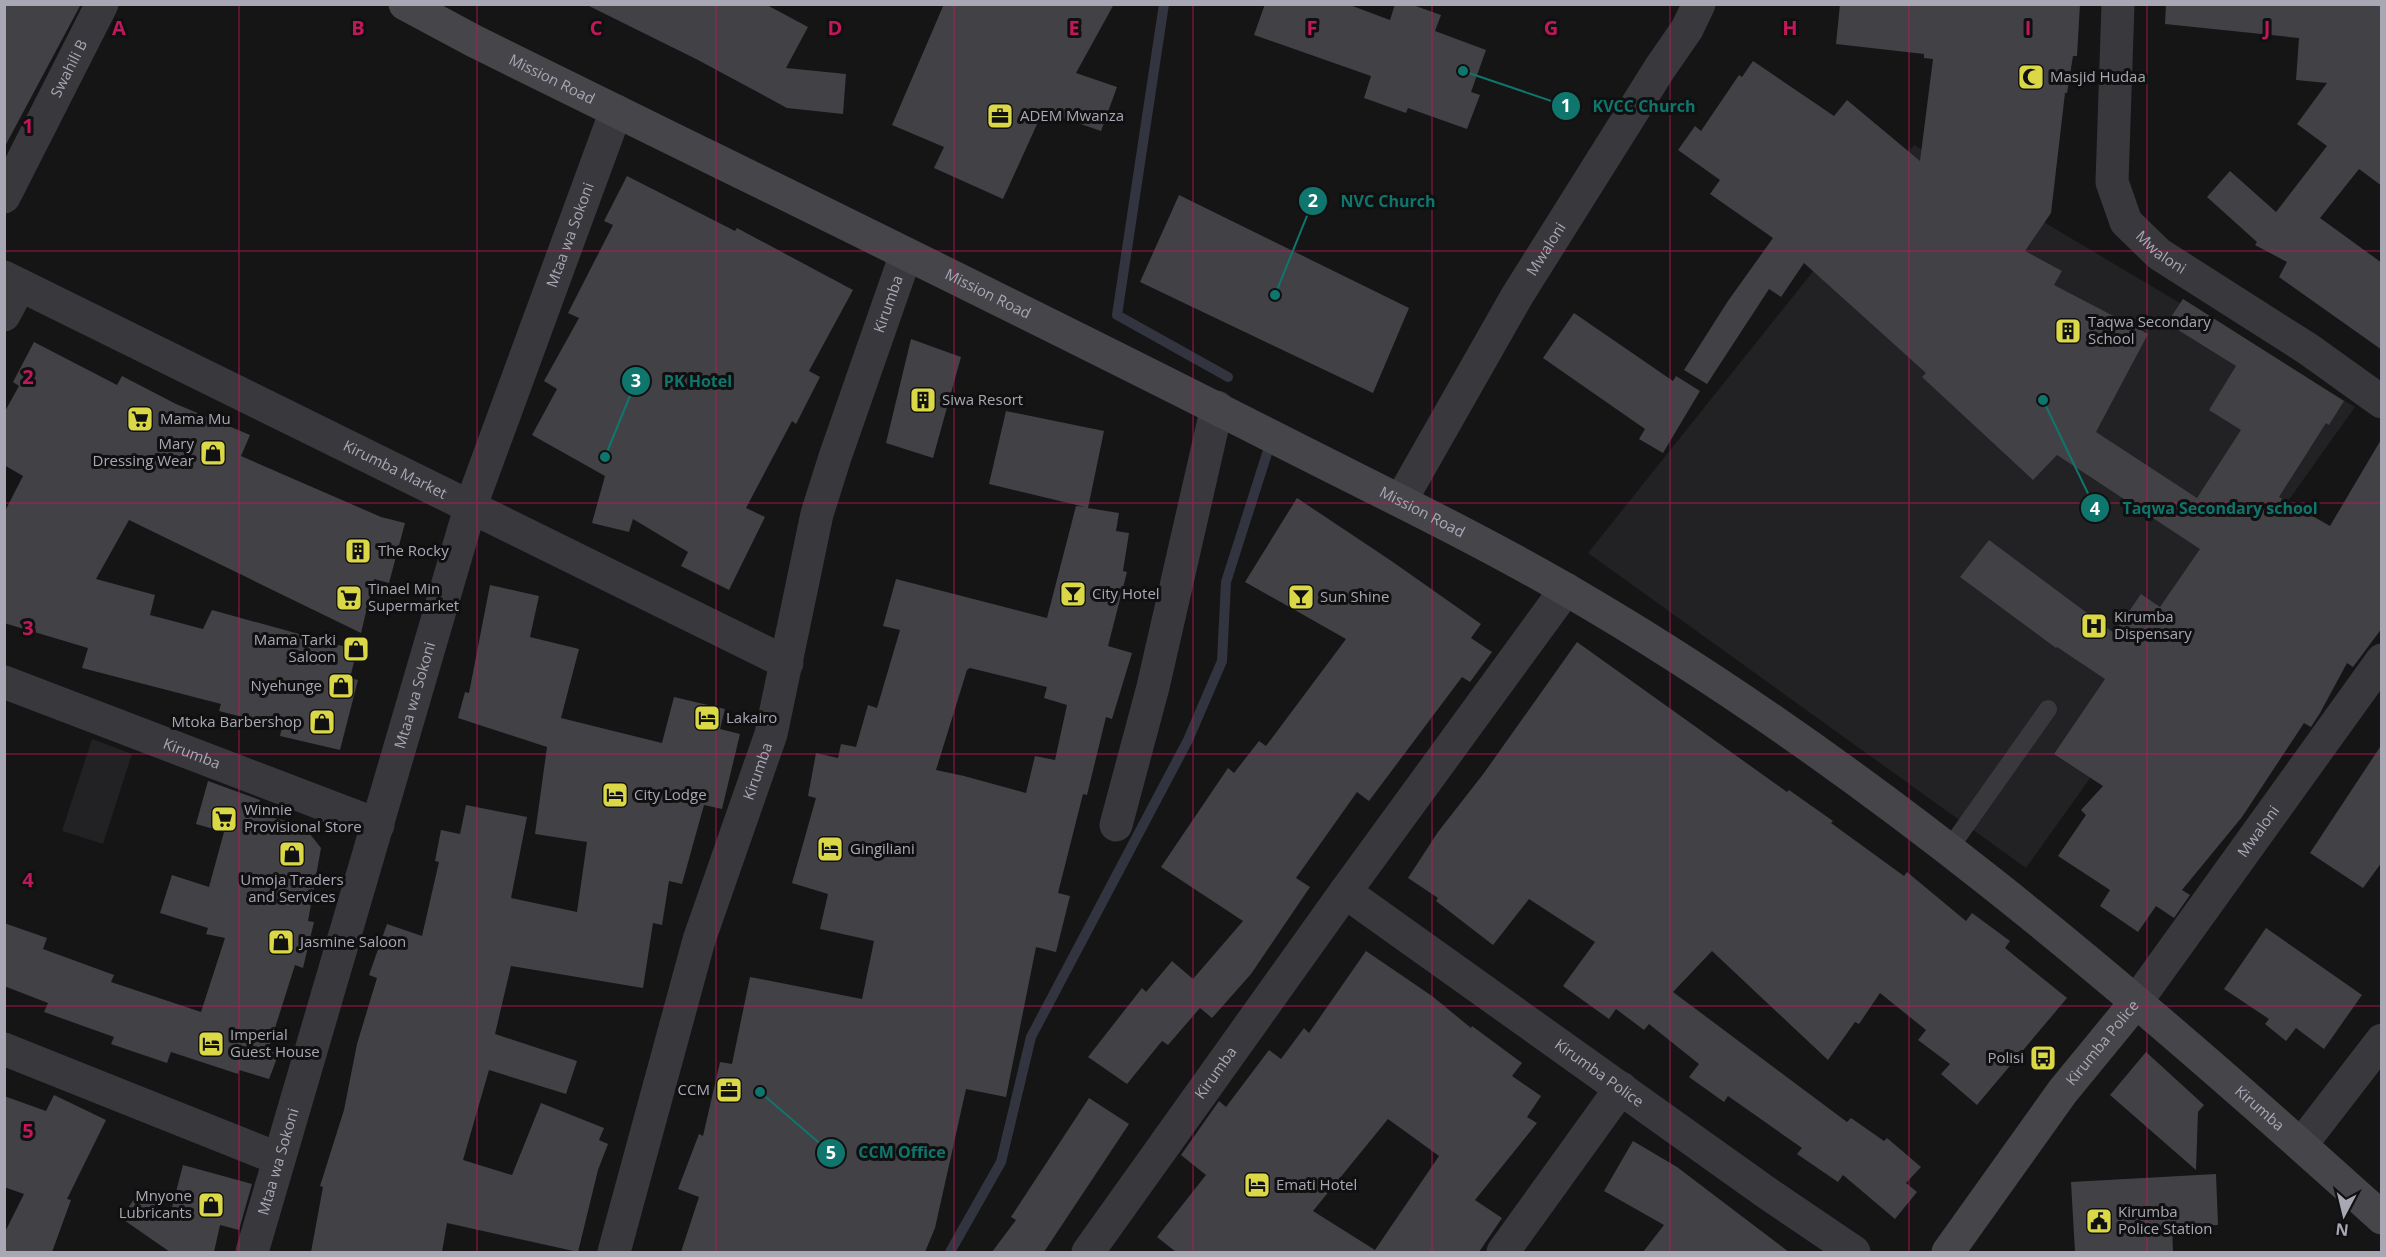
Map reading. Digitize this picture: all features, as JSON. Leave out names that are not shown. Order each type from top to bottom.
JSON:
[{"type":"street","name":"Swahili B","points":[[4,197],[102,4]]},
{"type":"street","name":"Mission Road","points":[[405,4],[616,111],[1217,407],[1272,437],[1401,500],[1566,590]]},
{"type":"street","name":"Mwaloni","points":[[1401,500],[1517,296],[1687,29],[1698,4]]},
{"type":"street","name":"Mwaloni","points":[[2118,4],[2112,182],[2126,222],[2159,254],[2308,349],[2382,402]]},
{"type":"street","name":"Mtaa wa Sokoni","points":[[252,1252],[470,508],[616,111]]},
{"type":"street","name":"Kirumba","points":[[614,1252],[699,940],[771,734],[817,514],[906,254]]},
{"type":"street","name":"Kirumba Market","points":[[12,281],[787,663]]},
{"type":"street","points":[[4,315],[12,281]]},
{"type":"street","points":[[1116,825],[1154,687],[1217,407]]},
{"type":"street","name":"Kirumba","points":[[1088,1252],[1345,892],[1566,590]]},
{"type":"street","name":"Kirumba Police","points":[[1566,590],[1745,702],[1822,756],[1949,849],[2136,1002],[2062,1091],[1948,1252]]},
{"type":"street","name":"Mwaloni","points":[[2136,1002],[2382,660]]},
{"type":"street","name":"Kirumba","points":[[4,682],[378,825]]},
{"type":"street","name":"Kirumba Police","points":[[1345,892],[1854,1252]]},
{"type":"street","name":"Kirumba","points":[[2136,1002],[2382,1218]]},
{"type":"street","points":[[2301,1145],[2382,1040]]},
{"type":"street","points":[[4,1049],[279,1158]]},
{"type":"street","points":[[1503,1252],[1621,1088]]},
{"type":"lane","points":[[1949,849],[2048,709]]},
{"type":"shaded area","points":[[1914,145],[2355,407],[2026,868],[1588,553]]},
{"type":"shaded area","points":[[92,739],[132,754],[103,844],[62,831]]},
{"type":"building","points":[[4,4],[81,4],[4,148]]},
{"type":"building","points":[[585,4],[765,4],[808,27],[786,68],[846,74],[843,114],[787,108],[698,60]]},
{"type":"building","points":[[944,4],[1114,4],[1076,73],[1117,87],[1101,131],[1043,111],[1003,199],[934,168],[944,147],[892,125]]},
{"type":"building","points":[[1265,4],[1347,4],[1390,20],[1395,4],[1410,4],[1441,15],[1435,31],[1486,50],[1471,92],[1480,95],[1467,129],[1408,108],[1406,113],[1364,98],[1371,76],[1254,35]]},
{"type":"building","points":[[1840,4],[2080,4],[2077,56],[2073,56],[2067,93],[2065,93],[2051,213],[2025,251],[2062,271],[2054,285],[2148,334],[2096,432],[2197,498],[2241,430],[2209,410],[2236,366],[2167,323],[2183,299],[2344,401],[2329,425],[2326,423],[2279,497],[2330,526],[2382,438],[2382,628],[2353,667],[2347,663],[2311,727],[2304,723],[2242,817],[2182,890],[2190,895],[2174,918],[2156,906],[2138,932],[2100,906],[2110,890],[2058,856],[2086,815],[2081,810],[2103,786],[2054,754],[2105,679],[2056,648],[1960,577],[1989,540],[2114,633],[2141,594],[2160,607],[2200,549],[2057,455],[2033,480],[1922,377],[1926,373],[1804,263],[1781,297],[1769,289],[1707,384],[1684,370],[1728,301],[1773,238],[1710,194],[1720,180],[1678,150],[1695,126],[1701,131],[1739,75],[1742,77],[1753,61],[1834,116],[1847,100],[1920,161],[1933,59],[1924,58],[1924,54],[1836,44]]},
{"type":"building","points":[[2166,4],[2382,4],[2382,186],[2359,169],[2320,218],[2382,263],[2382,350],[2279,277],[2287,262],[2255,245],[2257,242],[2207,197],[2230,171],[2276,212],[2327,146],[2297,124],[2327,83],[2296,80],[2299,38],[2165,24]]},
{"type":"building","points":[[627,176],[735,231],[737,228],[853,290],[809,371],[820,377],[796,424],[792,421],[746,508],[765,517],[729,590],[681,566],[688,552],[633,519],[629,532],[592,523],[605,476],[532,435],[557,389],[544,381],[579,318],[568,313],[613,225],[604,221]]},
{"type":"building","points":[[1179,195],[1409,308],[1373,393],[1140,282]]},
{"type":"building","points":[[1574,313],[1673,381],[1676,376],[1700,391],[1663,453],[1639,439],[1645,429],[1543,358]]},
{"type":"building","name":"Siwa Resort","points":[[911,339],[961,357],[933,458],[886,443]]},
{"type":"building","points":[[34,342],[117,385],[122,376],[176,404],[250,435],[241,456],[381,517],[405,523],[389,583],[374,579],[361,633],[129,520],[96,579],[155,595],[150,615],[203,629],[212,610],[357,650],[350,678],[358,680],[340,750],[280,736],[282,727],[219,711],[221,704],[82,668],[88,648],[4,623],[4,513],[23,476],[4,465],[4,413],[19,386],[13,382]]},
{"type":"building","points":[[1006,411],[1104,431],[1088,508],[1119,513],[1116,531],[1129,533],[1123,571],[1127,572],[1108,646],[1132,653],[1112,719],[1106,717],[1087,795],[1083,794],[1058,893],[1070,896],[1056,952],[1036,947],[1006,1097],[966,1089],[935,1228],[925,1252],[681,1252],[699,1197],[678,1189],[699,1134],[703,1136],[720,1062],[732,1064],[750,977],[862,999],[874,941],[820,929],[828,894],[792,883],[816,798],[808,796],[816,753],[838,758],[841,744],[856,747],[868,705],[877,708],[900,630],[883,626],[896,579],[1047,618],[1076,506],[1085,507],[989,484]],"holes":[[[970,668],[1047,687],[1044,698],[1067,705],[1055,760],[1035,756],[1026,793],[936,770],[967,670]]]},
{"type":"building","points":[[1297,498],[1481,624],[1471,638],[1492,652],[1470,682],[1462,677],[1369,801],[1357,792],[1296,878],[1310,887],[1251,974],[1212,1018],[1200,1008],[1168,1045],[1162,1041],[1127,1084],[1088,1057],[1142,988],[1146,992],[1172,961],[1193,979],[1243,921],[1161,867],[1228,768],[1234,773],[1259,741],[1266,746],[1346,639],[1245,582]]},
{"type":"building","points":[[490,585],[539,596],[530,637],[579,649],[561,718],[662,743],[674,697],[725,709],[720,729],[740,734],[722,809],[704,805],[682,884],[669,881],[662,925],[653,923],[643,988],[511,966],[495,1034],[577,1061],[566,1094],[489,1070],[463,1160],[512,1175],[541,1103],[604,1128],[599,1140],[608,1144],[598,1170],[578,1252],[447,1223],[442,1252],[311,1252],[323,1187],[320,1186],[344,1110],[357,1044],[377,978],[369,975],[387,924],[422,936],[439,862],[435,861],[441,830],[460,834],[466,805],[527,817],[511,898],[577,912],[587,842],[535,834],[547,747],[458,718],[465,692],[469,693]]},
{"type":"building","points":[[1577,642],[1787,792],[1789,790],[1833,821],[1831,823],[1904,876],[1907,872],[1966,921],[1972,913],[2010,941],[2005,948],[2067,998],[1977,1105],[1941,1074],[1950,1064],[1918,1040],[1926,1030],[1880,993],[1859,1024],[1855,1022],[1828,1060],[1712,951],[1673,992],[1847,1122],[1851,1118],[1884,1141],[1887,1138],[1921,1167],[1906,1183],[1917,1192],[1895,1219],[1843,1175],[1838,1182],[1797,1154],[1802,1148],[1728,1096],[1724,1102],[1689,1077],[1699,1064],[1649,1024],[1644,1030],[1616,1009],[1609,1019],[1563,986],[1595,942],[1529,899],[1493,945],[1436,901],[1438,898],[1408,878],[1438,832],[1484,773]]},
{"type":"building","points":[[2382,744],[2382,862],[2363,888],[2310,853]]},
{"type":"building","points":[[208,781],[260,800],[257,814],[303,825],[321,848],[308,921],[314,922],[303,968],[295,965],[268,1050],[279,1053],[269,1079],[239,1070],[238,1074],[171,1052],[167,1063],[111,1044],[114,1037],[44,1012],[48,1003],[4,986],[4,923],[47,938],[43,949],[114,975],[111,982],[201,1012],[225,938],[206,934],[208,928],[160,913],[172,875],[209,887],[224,832],[196,824]]},
{"type":"building","points":[[2266,928],[2362,995],[2324,1049],[2296,1028],[2286,1041],[2265,1024],[2269,1019],[2224,989]]},
{"type":"building","points":[[1366,951],[1432,996],[1471,1028],[1472,1026],[1522,1063],[1512,1076],[1541,1096],[1527,1117],[1537,1123],[1475,1200],[1502,1218],[1479,1252],[1176,1252],[1157,1237],[1206,1175],[1181,1155],[1219,1101],[1226,1107],[1269,1050],[1281,1059],[1304,1028],[1309,1033]],"holes":[[[1388,1119],[1439,1156],[1375,1250],[1313,1211]]]},
{"type":"building","points":[[2146,1052],[2204,1105],[2198,1112],[2196,1170],[2110,1095]]},
{"type":"building","points":[[54,1095],[106,1120],[67,1199],[71,1200],[52,1252],[4,1252],[4,1234],[24,1194],[4,1187],[4,1096],[46,1111]]},
{"type":"building","points":[[1089,1098],[1129,1124],[1044,1252],[992,1252],[1016,1220],[1011,1217]]},
{"type":"building","points":[[1633,1141],[1677,1167],[1789,1252],[1643,1252],[1664,1225],[1604,1191]]},
{"type":"building","points":[[183,1165],[252,1184],[239,1230],[220,1225],[214,1252],[170,1252],[121,1218],[139,1192],[170,1215]]},
{"type":"building","points":[[2216,1174],[2218,1225],[2172,1227],[2173,1252],[2075,1252],[2071,1182]]},
{"type":"waterway","points":[[1164,4],[1117,315],[1228,377]]},
{"type":"waterway","points":[[950,1252],[1001,1162],[1031,1037],[1188,740],[1222,661],[1226,582],[1271,441]]},
{"type":"place","name":"KVCC Church","points":[[1463,71]]},
{"type":"place","name":"Masjid Hudaa","points":[[2031,77]]},
{"type":"place","name":"ADEM Mwanza","points":[[1000,116]]},
{"type":"place","name":"NVC Church","points":[[1275,295]]},
{"type":"place","name":"Taqwa Secondary School","points":[[2068,331]]},
{"type":"place","name":"Siwa Resort","points":[[923,400]]},
{"type":"place","name":"Taqwa Secondary school","points":[[2043,400]]},
{"type":"place","name":"Mama Mu","points":[[140,419]]},
{"type":"place","name":"Mary Dressing Wear","points":[[213,453]]},
{"type":"place","name":"PK Hotel","points":[[605,457]]},
{"type":"place","name":"The Rocky","points":[[358,551]]},
{"type":"place","name":"City Hotel","points":[[1073,594]]},
{"type":"place","name":"Sun Shine","points":[[1301,597]]},
{"type":"place","name":"Tinael Min Supermarket","points":[[349,598]]},
{"type":"place","name":"Kirumba Dispensary","points":[[2094,626]]},
{"type":"place","name":"Mama Tarki Saloon","points":[[356,649]]},
{"type":"place","name":"Nyehunge","points":[[341,686]]},
{"type":"place","name":"Lakairo","points":[[707,718]]},
{"type":"place","name":"Mtoka Barbershop","points":[[322,722]]},
{"type":"place","name":"City Lodge","points":[[615,795]]},
{"type":"place","name":"Winnie Provisional Store","points":[[224,819]]},
{"type":"place","name":"Gingiliani","points":[[830,849]]},
{"type":"place","name":"Umoja Traders and Services","points":[[292,854]]},
{"type":"place","name":"Jasmine Saloon","points":[[281,942]]},
{"type":"place","name":"Imperial Guest House","points":[[211,1044]]},
{"type":"place","name":"Polisi","points":[[2043,1058]]},
{"type":"place","name":"CCM","points":[[729,1090]]},
{"type":"place","name":"CCM Office","points":[[760,1092]]},
{"type":"place","name":"Emati Hotel","points":[[1257,1185]]},
{"type":"place","name":"Mnyone Lubricants","points":[[211,1205]]},
{"type":"place","name":"Kirumba Police Station","points":[[2099,1221]]}]
